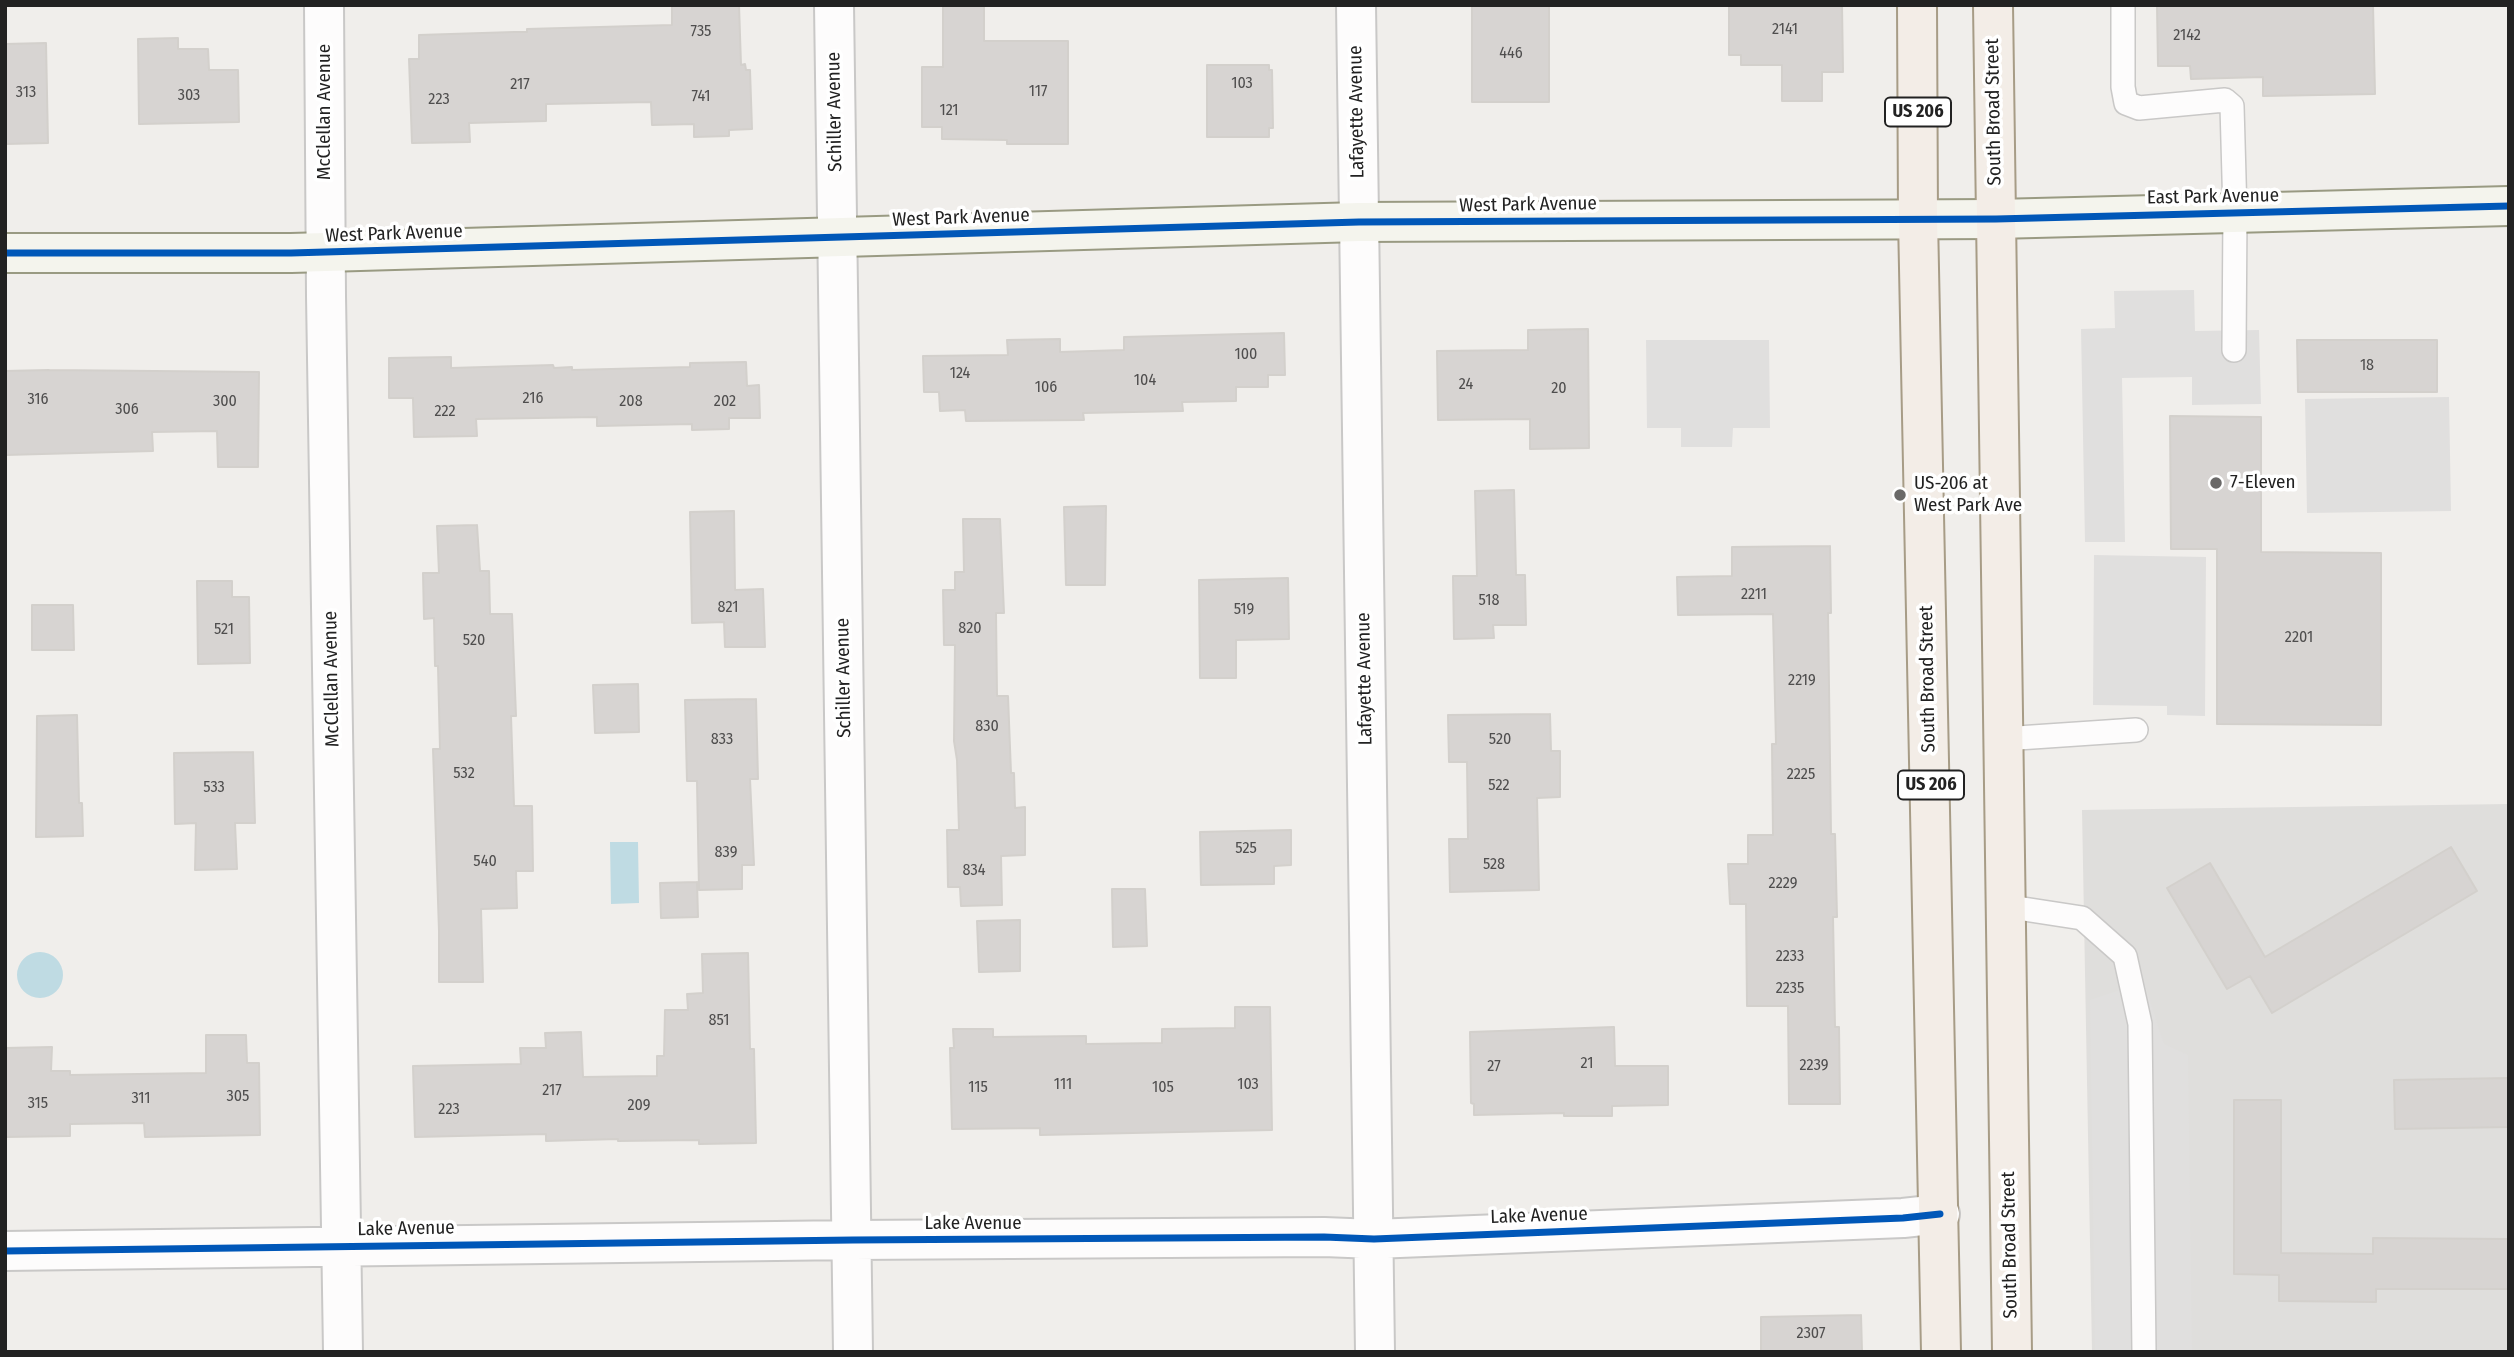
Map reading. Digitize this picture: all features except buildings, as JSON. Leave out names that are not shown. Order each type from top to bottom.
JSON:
[{"type":"main road","name":"South Broad Street","points":[[1917,5],[1918,219],[1941,1352]]},
{"type":"main road","name":"South Broad Street","points":[[1993,5],[2012,1352]]},
{"type":"street","name":"McClellan Avenue","points":[[324,5],[343,1352]]},
{"type":"street","name":"Schiller Avenue","points":[[834,5],[853,1352]]},
{"type":"street","name":"Lafayette Avenue","points":[[1356,5],[1375,1352]]},
{"type":"street","name":"East Park Avenue","points":[[1918,219],[2509,206]]},
{"type":"street","name":"West Park Avenue","points":[[5,253],[326,252],[1359,222],[1918,219]]},
{"type":"street","name":"Lake Avenue","points":[[5,1251],[853,1240],[1374,1238],[1875,1219],[1940,1214]]},
{"type":"lane","points":[[2123,5],[2123,87],[2126,103],[2139,108],[2225,100],[2232,106],[2235,213],[2234,350]]},
{"type":"lane","points":[[2003,739],[2136,730]]},
{"type":"lane","points":[[2004,906],[2082,918],[2125,956],[2140,1024],[2144,1352]]},
{"type":"shaded area","points":[[2194,290],[2195,331],[2259,330],[2261,404],[2192,405],[2192,377],[2122,378],[2125,542],[2085,542],[2081,329],[2115,328],[2114,291]]},
{"type":"shaded area","points":[[1646,340],[1769,340],[1770,428],[1733,428],[1732,447],[1681,447],[1681,428],[1647,428]]},
{"type":"shaded area","points":[[2449,397],[2451,511],[2307,513],[2305,399]]},
{"type":"shaded area","points":[[2094,555],[2206,557],[2205,716],[2167,715],[2167,706],[2093,705]]},
{"type":"shaded area","points":[[2509,804],[2509,1352],[2092,1352],[2082,810]]},
{"type":"shaded area","points":[[2144,982],[2164,1044],[2188,1055],[2192,1352],[2095,1352],[2090,1000]]},
{"type":"water","points":[[610,842],[638,842],[639,903],[611,904]]},
{"type":"water","points":[[40,952],[56,959],[63,975],[56,991],[40,998],[24,991],[17,975],[24,959]]},
{"type":"cycle path","points":[[5,253],[291,253],[1359,222],[1996,219],[2509,206]]},
{"type":"cycle path","points":[[5,1251],[853,1240],[1374,1239],[1903,1218],[1940,1214]]},
{"type":"place","name":"7-Eleven","points":[[2216,483]]},
{"type":"place","name":"US-206 at West Park Ave","points":[[1900,495]]}]
